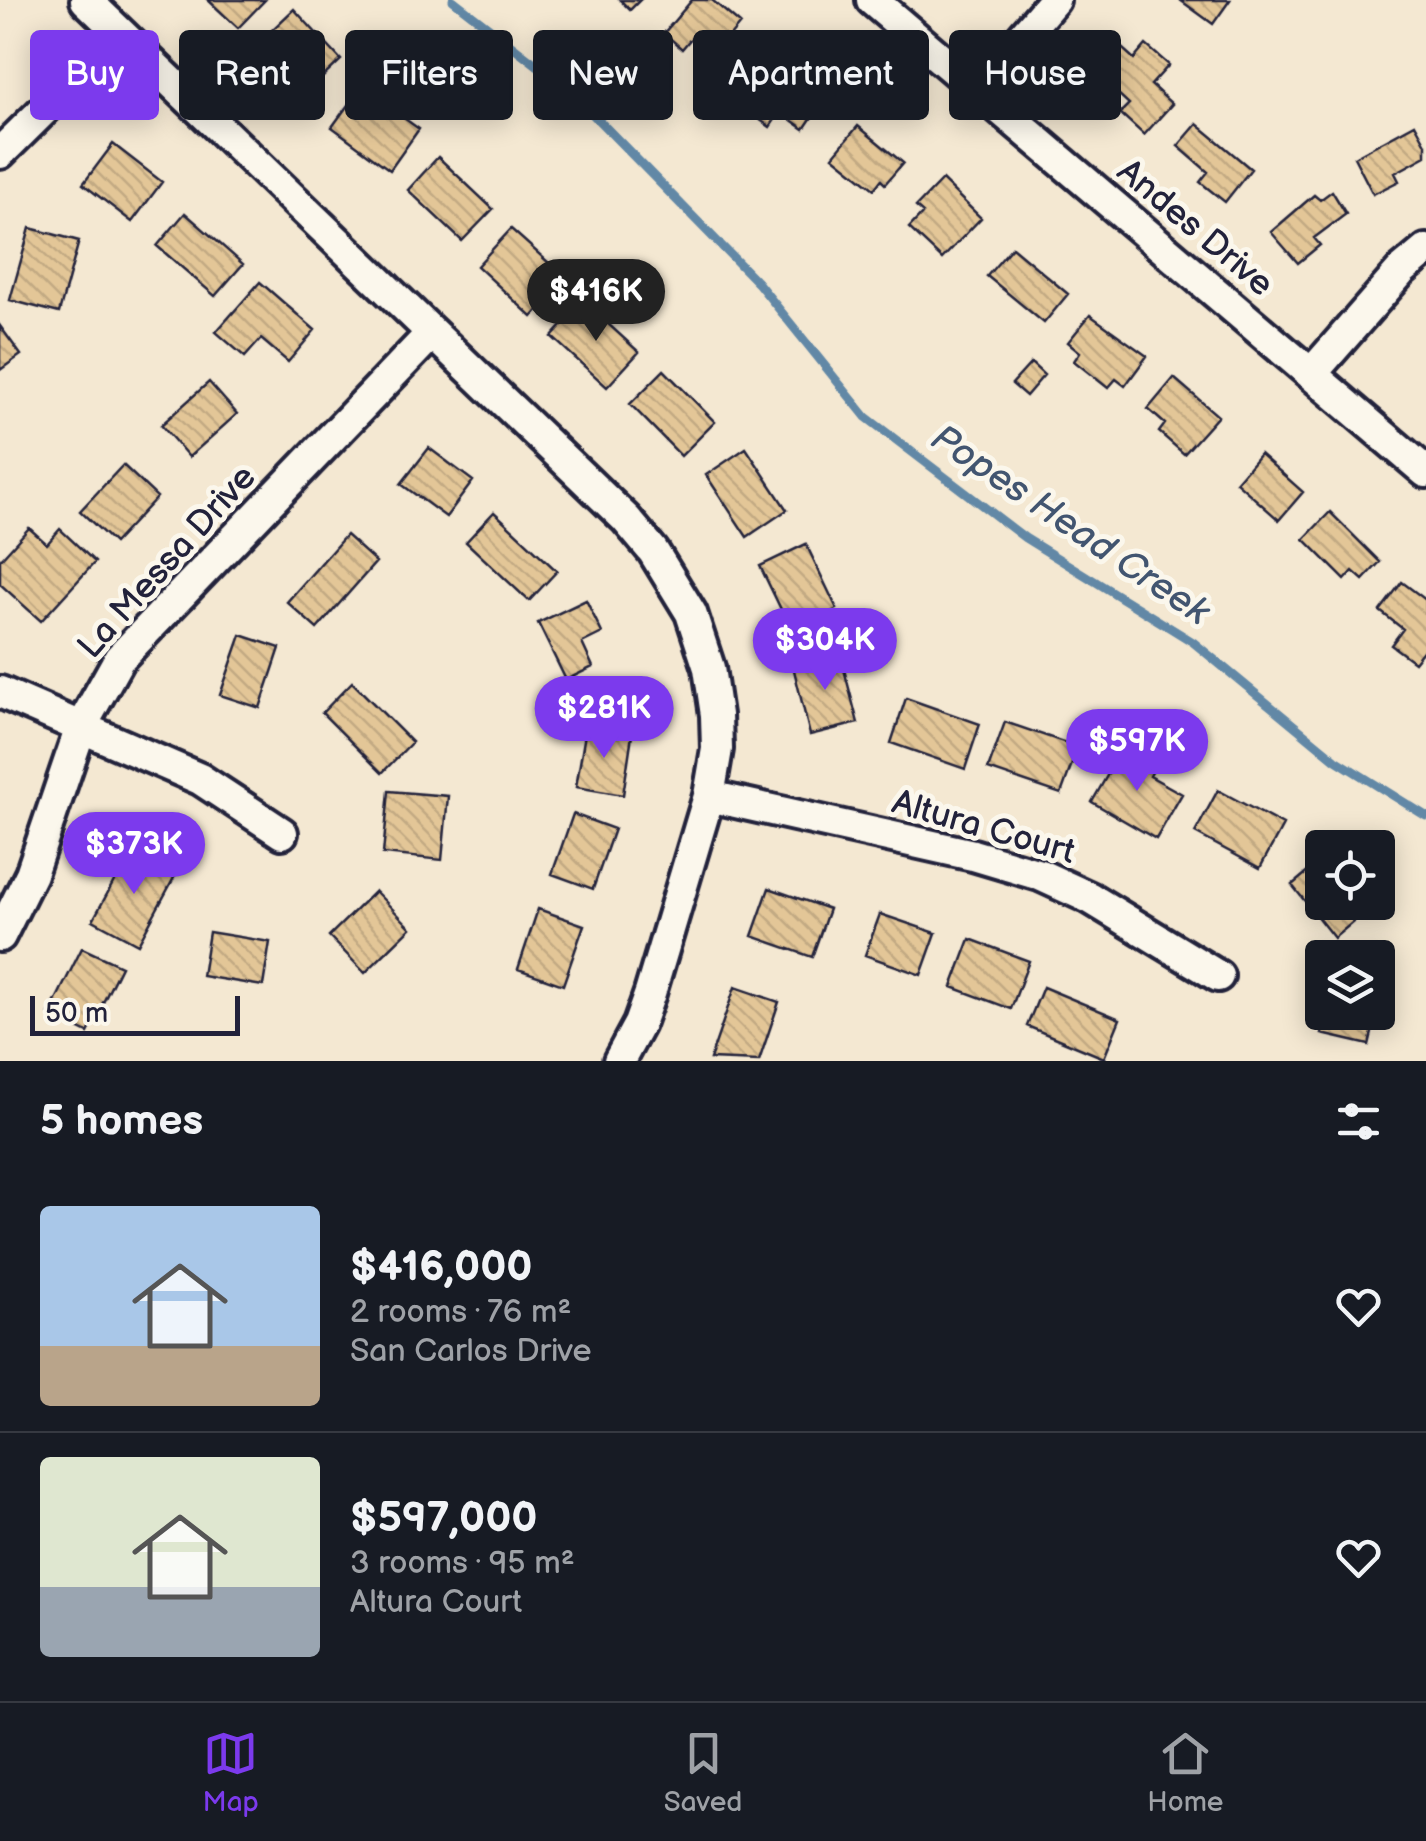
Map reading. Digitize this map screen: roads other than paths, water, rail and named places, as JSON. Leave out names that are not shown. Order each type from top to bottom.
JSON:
[{"type":"street","points":[[86,0],[117,30]]},
{"type":"street","name":"Andes Drive","points":[[872,0],[949,66]]},
{"type":"street","points":[[1028,30],[1054,0]]},
{"type":"street","points":[[159,71],[626,518],[680,591],[709,668],[716,749],[709,796],[650,993],[639,1024],[618,1061]]},
{"type":"street","points":[[0,153],[34,120]]},
{"type":"street","name":"Andes Drive","points":[[1012,120],[1426,472]]},
{"type":"street","points":[[1311,374],[1402,270],[1426,250]]},
{"type":"street","name":"La Messa Drive","points":[[0,936],[31,874],[82,727],[118,659],[431,334]]},
{"type":"street","points":[[0,692],[200,779],[282,833]]},
{"type":"street","name":"Altura Court","points":[[709,796],[972,855],[1040,875],[1090,898],[1218,976]]},
{"type":"waterway","name":"Popes Head Creek","points":[[453,0],[568,89],[758,283],[866,417],[1025,538],[1193,642],[1336,760],[1426,816]]}]
